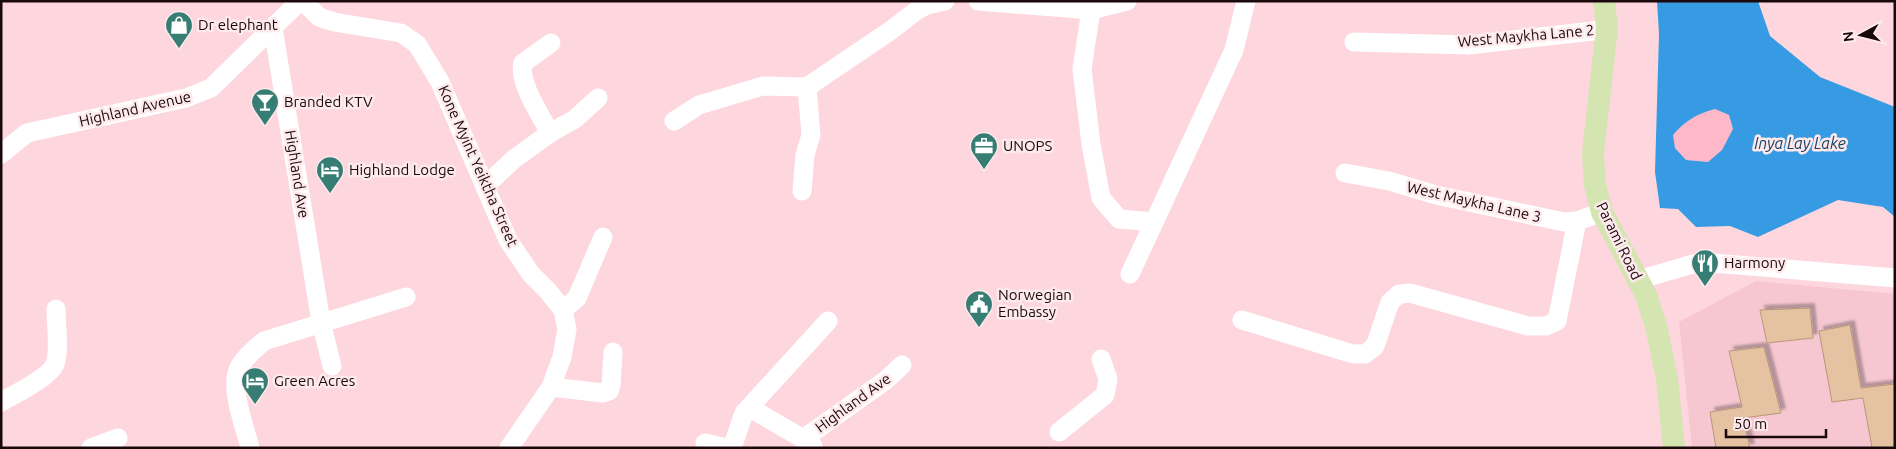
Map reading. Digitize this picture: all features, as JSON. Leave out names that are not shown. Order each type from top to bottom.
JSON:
[{"type":"main road","name":"Parami Road","points":[[1604,1],[1607,28],[1593,153],[1595,185],[1602,212],[1646,295],[1658,335],[1667,378],[1674,448]]},
{"type":"street","name":"Highland Avenue","points":[[1,154],[27,133],[199,94],[211,88],[302,1]]},
{"type":"street","name":"Kone Myint Yeiktha Street","points":[[302,1],[319,17],[334,22],[400,34],[417,44],[440,82],[508,240],[531,274],[563,310]]},
{"type":"street","points":[[674,121],[699,105],[763,86],[807,87],[890,31],[916,11],[927,5],[944,1]]},
{"type":"street","points":[[978,1],[1091,10],[1127,1]]},
{"type":"street","points":[[1130,274],[1234,50],[1246,1]]},
{"type":"street","points":[[1091,10],[1082,69],[1091,144],[1101,198],[1119,218],[1154,222]]},
{"type":"street","name":"Highland Ave","points":[[273,28],[322,322],[332,366]]},
{"type":"street","name":"West Maykha Lane 2","points":[[1354,42],[1469,44],[1607,28]]},
{"type":"street","points":[[550,133],[535,106],[521,70],[523,63],[551,43]]},
{"type":"street","points":[[802,191],[805,155],[811,135],[807,87]]},
{"type":"street","points":[[485,186],[514,158],[550,133],[575,119],[598,98]]},
{"type":"street","name":"West Maykha Lane 3","points":[[1345,173],[1388,181],[1436,195],[1564,222],[1577,222],[1602,212]]},
{"type":"street","points":[[1242,320],[1353,354],[1365,354],[1375,346],[1390,302],[1399,294],[1410,293],[1528,326],[1546,326],[1557,321],[1577,222]]},
{"type":"street","points":[[509,448],[551,387],[562,357],[567,329],[563,310],[576,298],[603,237]]},
{"type":"street","points":[[1638,280],[1700,262],[1895,278]]},
{"type":"street","points":[[250,448],[235,388],[238,370],[248,356],[264,341],[406,297]]},
{"type":"street","points":[[1,402],[47,374],[54,366],[56,358],[56,309]]},
{"type":"street","points":[[732,448],[744,413],[828,320]]},
{"type":"street","points":[[551,387],[603,393],[609,391],[613,352]]},
{"type":"street","points":[[1060,432],[1104,395],[1108,379],[1100,359]]},
{"type":"street","name":"Highland Ave","points":[[750,408],[810,444],[902,365]]},
{"type":"street","points":[[91,448],[118,438]]},
{"type":"street","points":[[705,443],[726,448]]},
{"type":"shaded area","points":[[1714,109],[1729,115],[1733,130],[1722,150],[1708,162],[1686,160],[1675,148],[1672,135],[1691,119]]},
{"type":"shaded area","points":[[1756,281],[1895,294],[1895,448],[1692,448],[1679,322]]},
{"type":"water","name":"Inya Lay Lake","points":[[1657,1],[1758,1],[1770,36],[1820,77],[1895,107],[1895,217],[1883,207],[1838,200],[1758,237],[1730,226],[1696,227],[1678,209],[1660,208],[1655,172],[1659,34]],"holes":[[[1715,109],[1729,115],[1733,129],[1722,150],[1708,162],[1686,160],[1675,148],[1673,135],[1691,119]]]},
{"type":"building","points":[[1810,308],[1813,338],[1767,343],[1760,310]]},
{"type":"building","points":[[1850,325],[1861,388],[1895,384],[1895,448],[1872,448],[1863,398],[1832,402],[1819,331]]},
{"type":"building","points":[[1764,347],[1781,413],[1743,418],[1750,448],[1716,448],[1710,412],[1742,407],[1729,351]]},
{"type":"place","name":"Dr elephant","points":[[179,49]]},
{"type":"place","name":"Branded KTV","points":[[265,126]]},
{"type":"place","name":"UNOPS","points":[[984,170]]},
{"type":"place","name":"Highland Lodge","points":[[330,194]]},
{"type":"place","name":"Harmony","points":[[1705,287]]},
{"type":"place","name":"Norwegian Embassy","points":[[979,328]]},
{"type":"place","name":"Green Acres","points":[[255,405]]}]
